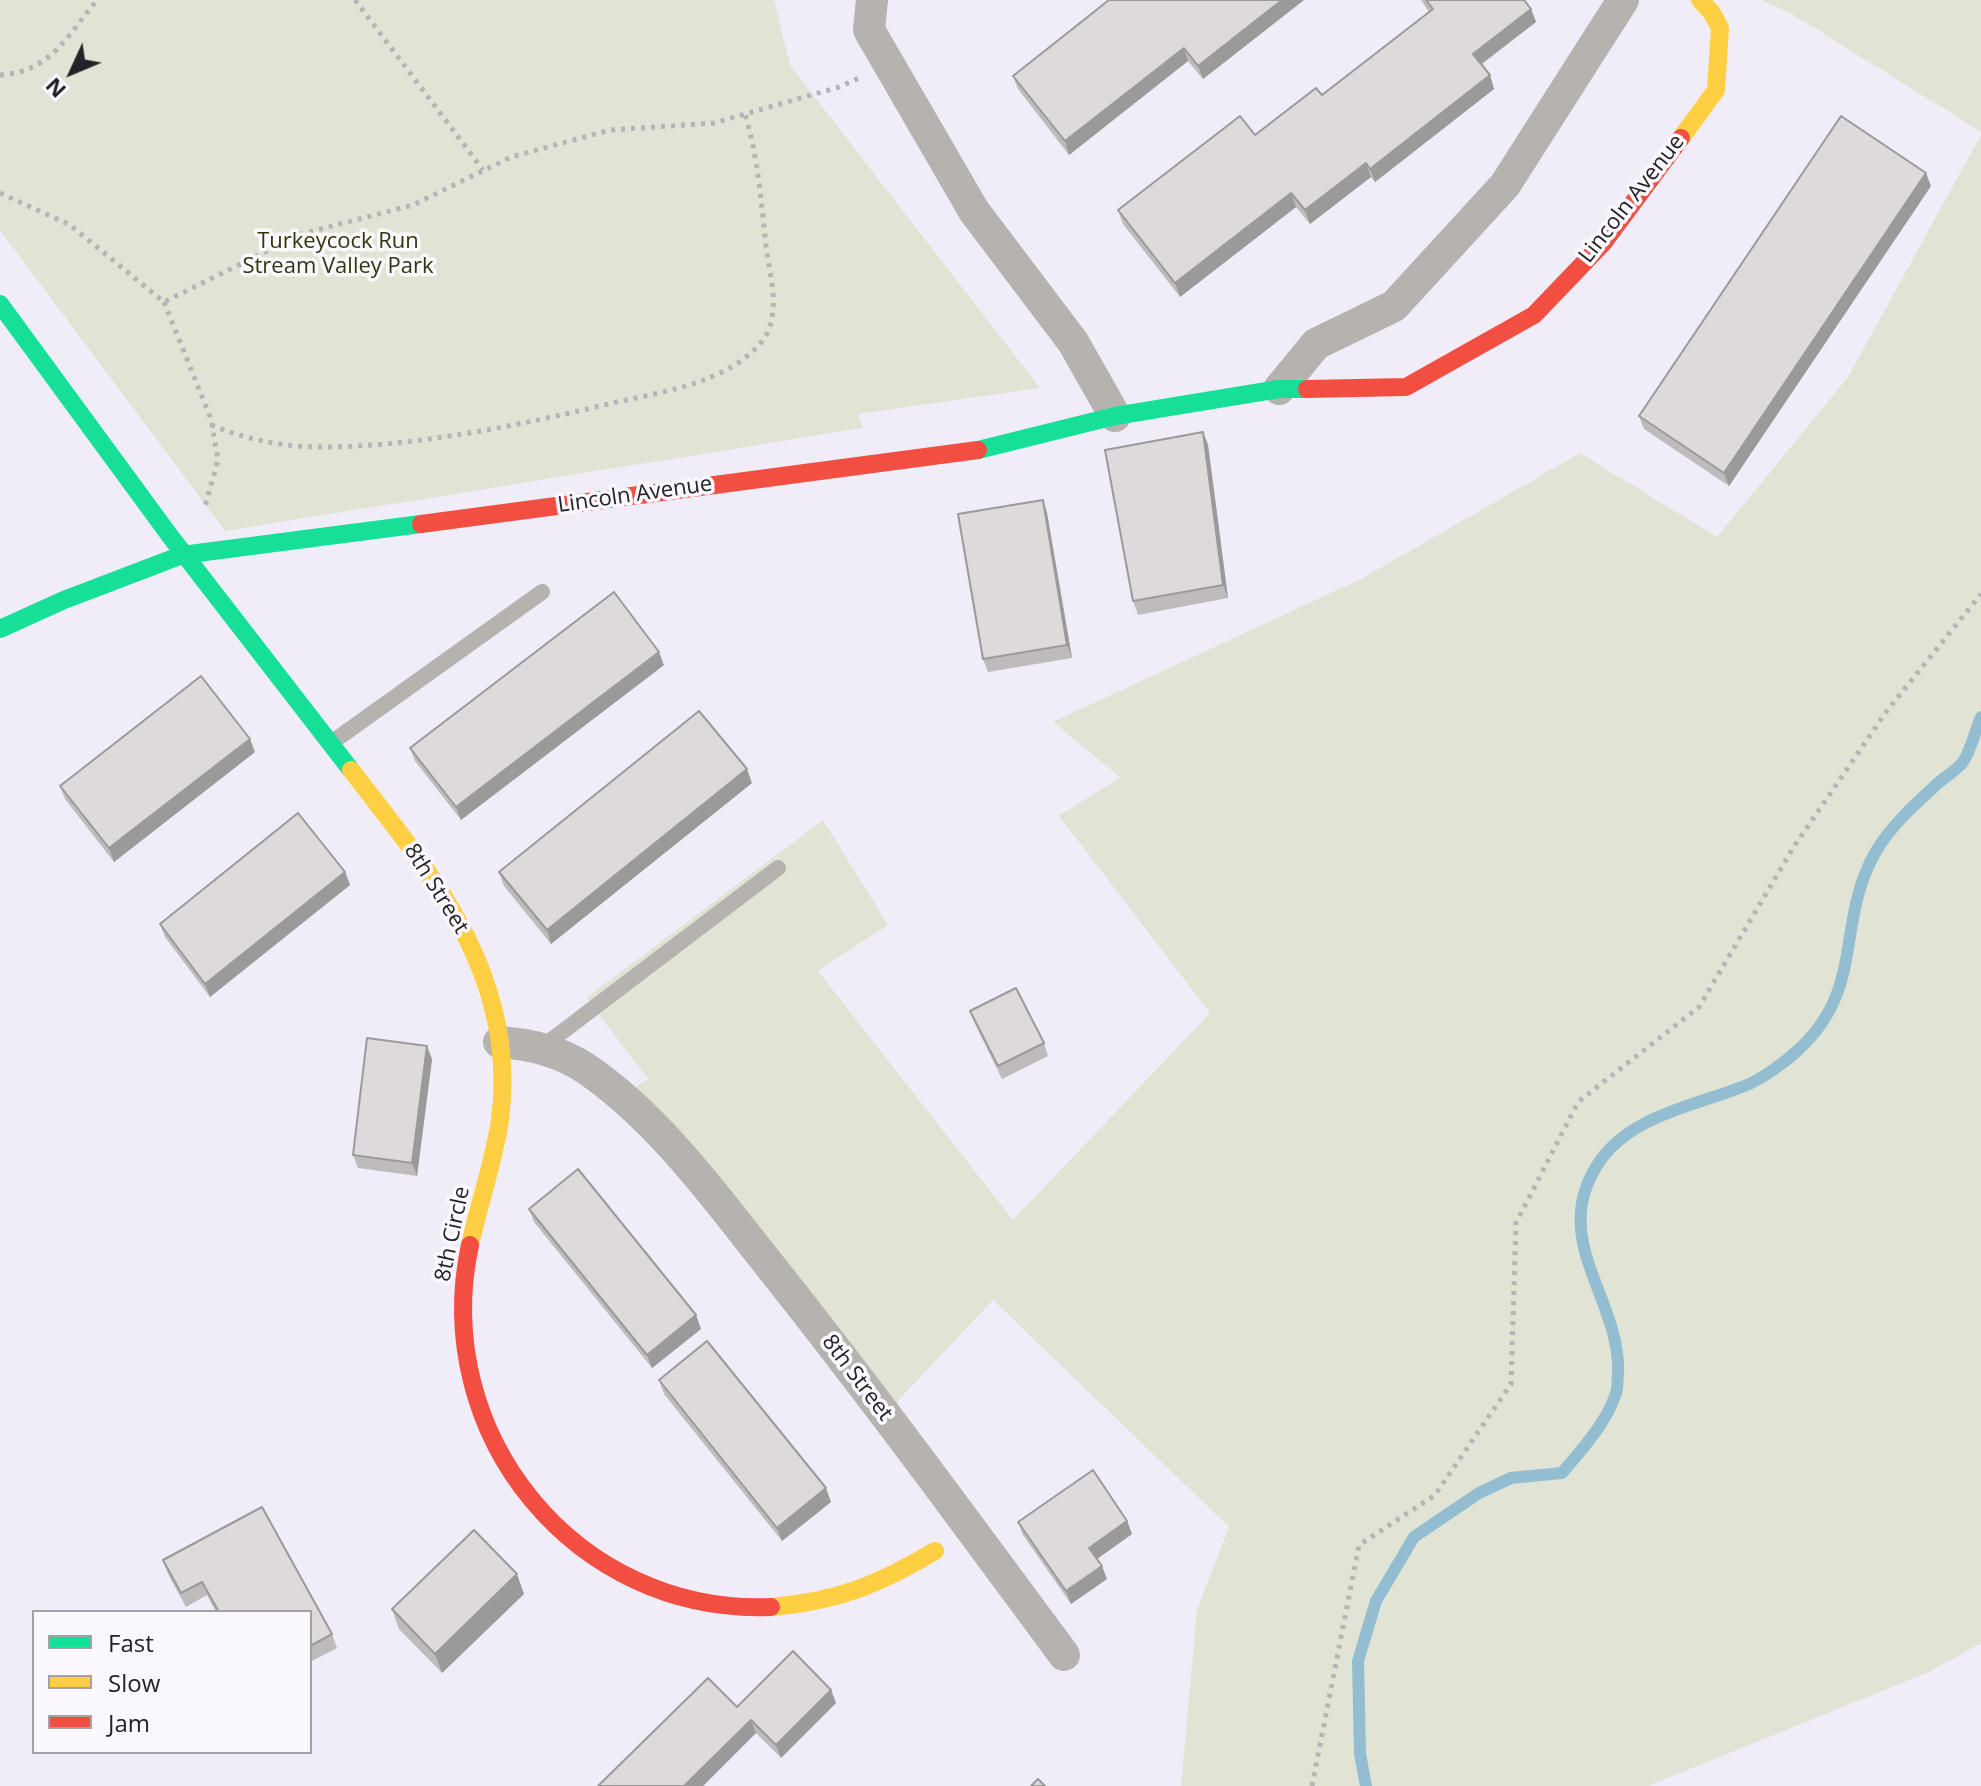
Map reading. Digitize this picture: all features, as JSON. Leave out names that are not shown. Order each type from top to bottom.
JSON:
[{"type":"street","points":[[872,0],[869,30],[974,211],[1073,342],[1115,416]]},
{"type":"street","points":[[1279,389],[1316,344],[1394,306],[1505,185],[1623,0]]},
{"type":"street","name":"Lincoln Avenue","points":[[0,629],[64,600],[182,555],[988,449],[1115,416],[1279,389],[1406,387],[1534,315],[1604,242],[1716,90],[1720,28],[1700,0]]},
{"type":"street","name":"8th Street","points":[[0,304],[182,555],[404,839],[456,912],[486,981],[499,1042],[527,1043],[563,1055],[634,1106],[709,1189],[841,1355],[1064,1655]]},
{"type":"street","name":"8th Circle","points":[[499,1042],[502,1098],[494,1160],[469,1251],[463,1304],[467,1361],[477,1407],[500,1458],[530,1501],[568,1540],[616,1572],[668,1595],[720,1606],[785,1608],[837,1598],[890,1578],[935,1551]]},
{"type":"lane","points":[[330,744],[542,592]]},
{"type":"lane","points":[[541,1048],[778,868]]},
{"type":"path","points":[[0,75],[14,74],[46,62],[97,0]]},
{"type":"path","points":[[355,0],[483,170]]},
{"type":"path","points":[[164,302],[301,234],[413,205],[511,157],[610,130],[714,123],[839,87],[889,64]]},
{"type":"path","points":[[211,425],[248,440],[289,445],[335,447],[411,440],[488,430],[552,417],[703,380],[731,367],[755,349],[768,330],[774,301],[755,149],[745,114]]},
{"type":"path","points":[[0,193],[70,225],[164,302],[211,425],[218,460],[203,515],[182,555]]},
{"type":"path","points":[[1312,1786],[1359,1545],[1435,1495],[1511,1384],[1516,1223],[1578,1102],[1699,1007],[1801,836],[1886,712],[1981,594]]},
{"type":"green space","name":"Turkeycock Run Stream Valley Park","points":[[0,0],[774,0],[790,65],[1040,388],[858,414],[863,428],[225,531],[0,230]]},
{"type":"green space","points":[[1761,0],[1981,0],[1981,132],[1792,14]]},
{"type":"green space","points":[[1981,135],[1981,1643],[1929,1672],[1648,1786],[1181,1786],[1197,1610],[1229,1527],[993,1300],[877,1423],[627,1093],[648,1079],[586,998],[823,820],[888,925],[818,971],[1013,1220],[1210,1013],[1059,816],[1120,777],[1053,722],[1363,578],[1580,453],[1717,537],[1848,377]]},
{"type":"building","points":[[1109,0],[1282,0],[1198,66],[1184,48],[1065,141],[1013,76]]},
{"type":"building","points":[[1426,0],[1524,0],[1531,9],[1473,54],[1490,75],[1370,169],[1366,163],[1305,210],[1291,193],[1175,283],[1118,210],[1240,116],[1255,135],[1316,88],[1322,95],[1433,9]]},
{"type":"building","points":[[1841,116],[1926,173],[1724,473],[1639,416]]},
{"type":"building","points":[[1203,432],[1223,585],[1133,601],[1105,450]]},
{"type":"building","points":[[1043,500],[1067,645],[983,659],[958,514]]},
{"type":"building","points":[[614,592],[659,652],[456,807],[410,748]]},
{"type":"building","points":[[201,676],[250,739],[109,848],[60,786]]},
{"type":"building","points":[[699,711],[747,769],[547,930],[499,872]]},
{"type":"building","points":[[298,813],[345,872],[205,984],[160,924]]},
{"type":"building","points":[[1016,988],[1044,1043],[998,1066],[970,1011]]},
{"type":"building","points":[[367,1038],[427,1046],[412,1163],[353,1155]]},
{"type":"building","points":[[578,1169],[696,1315],[647,1355],[529,1209]]},
{"type":"building","points":[[707,1341],[826,1488],[777,1528],[659,1380]]},
{"type":"building","points":[[1093,1470],[1127,1521],[1089,1548],[1102,1566],[1066,1591],[1018,1522]]},
{"type":"building","points":[[262,1507],[332,1634],[312,1645],[312,1610],[218,1610],[202,1582],[181,1593],[163,1560]]},
{"type":"building","points":[[474,1530],[517,1574],[435,1654],[392,1609]]},
{"type":"building","points":[[793,1651],[831,1690],[776,1745],[751,1720],[684,1786],[598,1786],[708,1678],[737,1707]]},
{"type":"building","points":[[1038,1779],[1045,1786],[1031,1786]]},
{"type":"waterway","points":[[1366,1786],[1360,1754],[1358,1661],[1376,1601],[1414,1537],[1479,1493],[1511,1478],[1562,1473],[1600,1426],[1612,1404],[1618,1375],[1616,1348],[1584,1246],[1581,1221],[1584,1194],[1596,1167],[1609,1149],[1626,1135],[1664,1114],[1747,1085],[1780,1065],[1819,1028],[1833,1004],[1841,980],[1856,905],[1875,853],[1902,817],[1963,762],[1981,717]]},
{"type":"traffic: fast","points":[[0,304],[170,536],[351,770]]},
{"type":"traffic: fast","points":[[978,450],[1115,416],[1279,389],[1307,389]]},
{"type":"traffic: fast","points":[[0,629],[64,600],[182,555],[421,524]]},
{"type":"traffic: slow","points":[[1681,138],[1716,90],[1720,28],[1700,0]]},
{"type":"traffic: slow","points":[[351,770],[411,848],[463,930],[483,974],[496,1020],[502,1068],[500,1120],[470,1245]]},
{"type":"traffic: slow","points":[[771,1607],[857,1590],[935,1551]]},
{"type":"traffic: jam","points":[[1307,389],[1406,387],[1534,315],[1604,242],[1681,138]]},
{"type":"traffic: jam","points":[[421,524],[978,450]]},
{"type":"traffic: jam","points":[[470,1245],[463,1315],[472,1382],[496,1445],[532,1500],[579,1546],[636,1580],[700,1601],[771,1607]]}]
